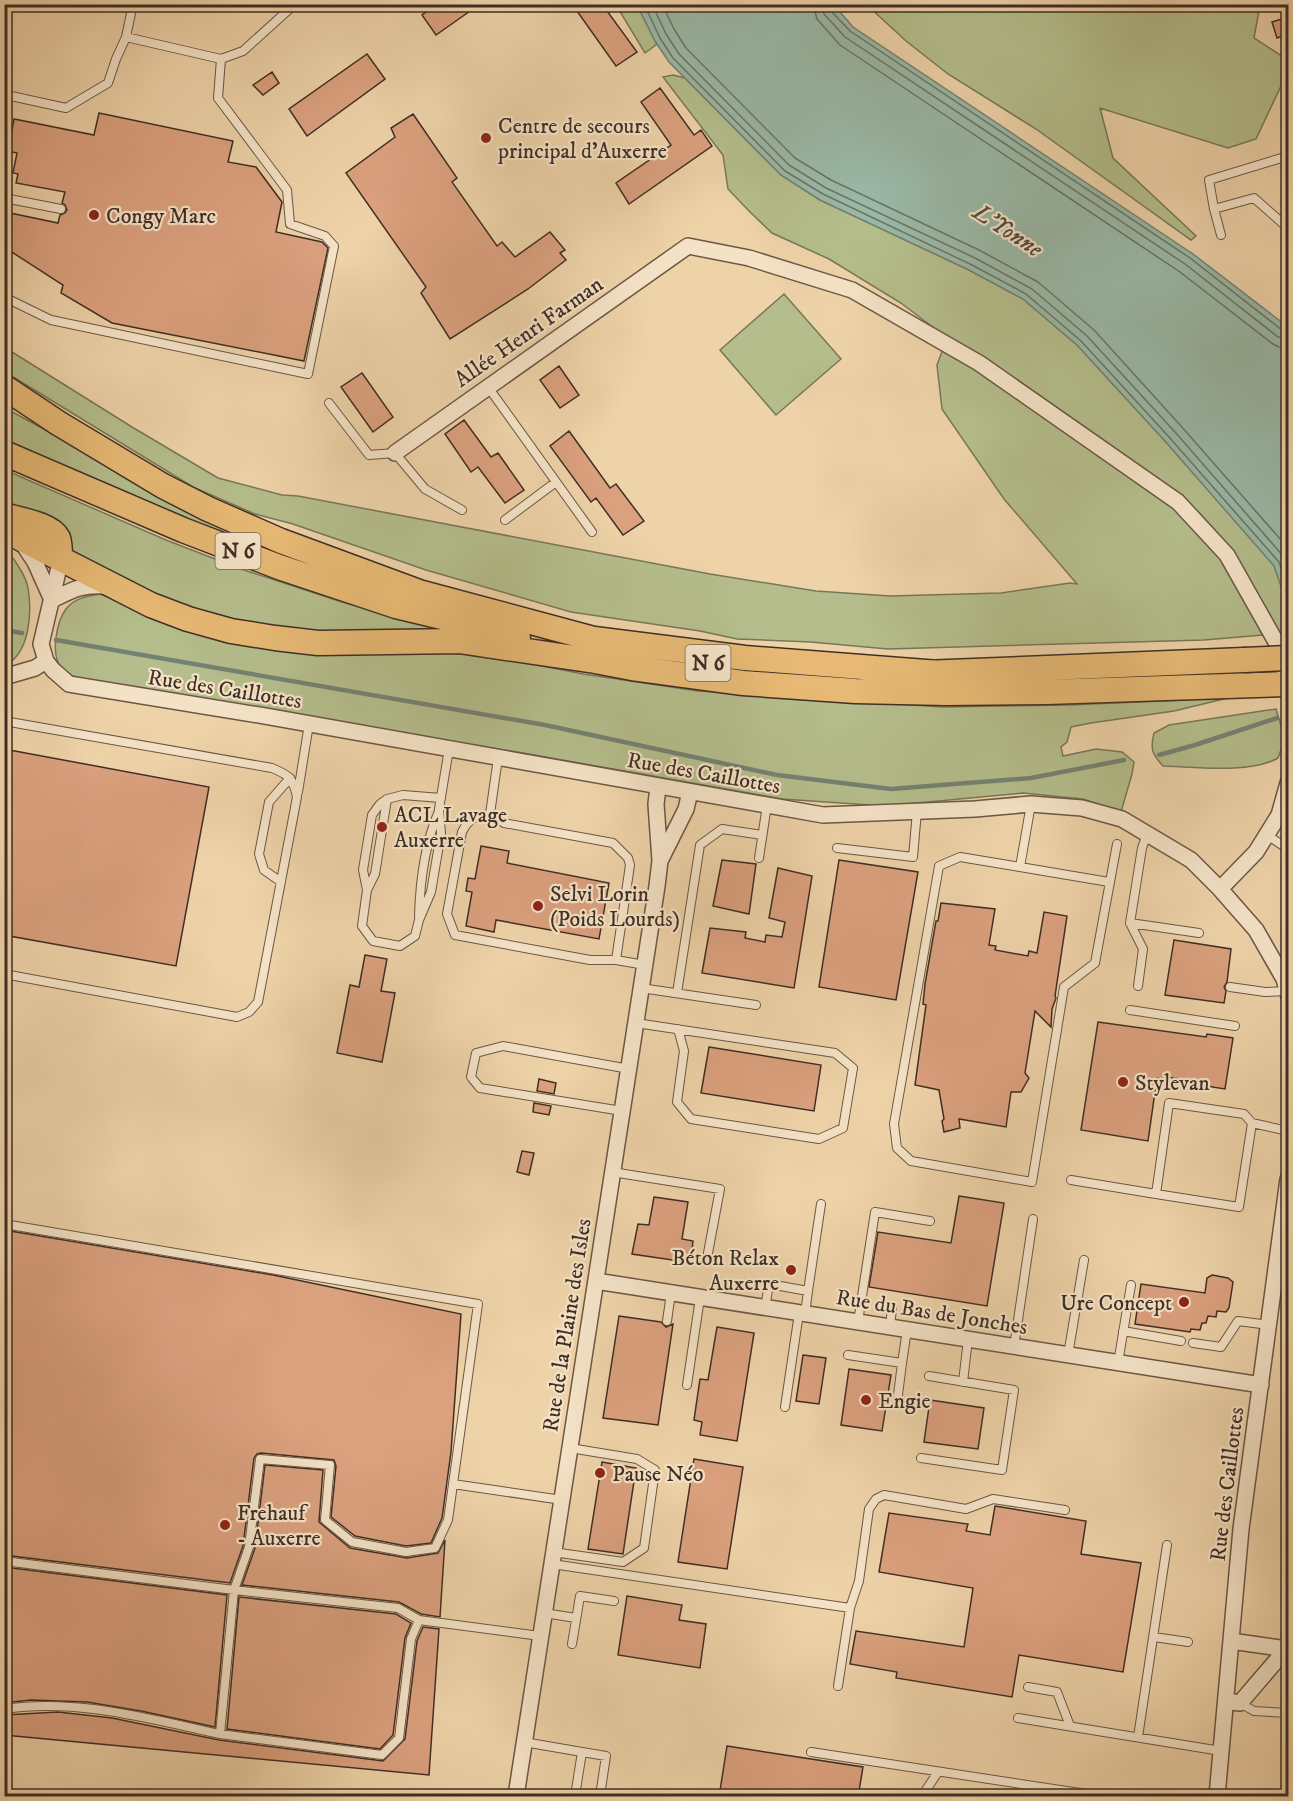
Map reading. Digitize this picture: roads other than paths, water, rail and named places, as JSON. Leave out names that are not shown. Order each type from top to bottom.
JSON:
[{"type":"main road","points":[[4,387],[58,423],[163,486],[208,509],[281,541],[419,592],[594,639],[745,658],[939,673]]},
{"type":"main road","points":[[4,398],[58,423]]},
{"type":"main road","name":"N 6","points":[[4,453],[173,526],[279,567],[396,606],[480,626],[610,651],[744,668],[874,675],[1288,658]]},
{"type":"main road","points":[[4,515],[44,526],[54,532],[59,540],[60,558]]},
{"type":"main road","points":[[11,533],[151,605],[188,620],[231,631],[318,643],[459,641],[595,661]]},
{"type":"main road","name":"N 6","points":[[480,626],[595,661],[632,668],[743,683],[855,691],[946,693],[1288,683]]},
{"type":"street","name":"Allée Henri Farman","points":[[395,453],[688,246],[749,258],[852,290],[979,363],[1178,502],[1227,555],[1280,649],[1288,683]]},
{"type":"street","points":[[11,533],[35,562],[52,600]]},
{"type":"street","points":[[4,677],[35,668],[46,661],[41,644],[60,558]]},
{"type":"street","points":[[52,600],[84,586],[115,587]]},
{"type":"street","name":"Rue des Caillottes","points":[[46,661],[69,684],[823,815],[975,809],[1031,804],[1082,808],[1122,819],[1191,860],[1256,930],[1284,979],[1288,993]]},
{"type":"street","points":[[1220,889],[1256,852],[1267,835],[1279,815],[1288,783]]},
{"type":"street","name":"Rue de la Plaine des Isles","points":[[516,1797],[660,861],[656,804],[658,787]]},
{"type":"street","name":"Rue de la Plaine des Isles","points":[[660,861],[686,808],[690,792]]},
{"type":"street","name":"Rue des Caillottes","points":[[1217,1797],[1221,1751],[1233,1702],[1231,1641],[1241,1528],[1288,1187]]},
{"type":"street","name":"Rue du Bas de Jonches","points":[[596,1281],[1261,1385]]},
{"type":"street","points":[[1231,1641],[1288,1648]]},
{"type":"street","points":[[1233,1702],[1288,1648]]},
{"type":"lane","points":[[4,100],[11,96],[66,108],[108,83],[126,36],[133,4]]},
{"type":"lane","points":[[126,36],[221,59],[243,51],[296,4]]},
{"type":"lane","points":[[4,297],[51,320],[308,374],[334,246],[325,237],[290,224],[287,190],[218,98],[221,59]]},
{"type":"lane","points":[[1221,235],[1209,180],[1288,156]]},
{"type":"lane","points":[[4,198],[61,209]]},
{"type":"lane","points":[[1214,209],[1254,198],[1288,228]]},
{"type":"lane","points":[[488,387],[592,532]]},
{"type":"lane","points":[[329,403],[369,455],[395,453],[425,489],[462,510]]},
{"type":"lane","points":[[505,520],[556,482]]},
{"type":"lane","points":[[4,721],[272,768],[290,777],[297,797]]},
{"type":"lane","points":[[4,974],[237,1017],[249,1012],[258,1002],[309,724]]},
{"type":"lane","points":[[387,799],[375,874],[367,890],[362,926],[373,941],[400,946],[415,936],[431,892],[441,833],[439,809],[449,749]]},
{"type":"lane","points":[[490,814],[498,758]]},
{"type":"lane","points":[[281,882],[264,870],[259,854],[269,802],[290,777]]},
{"type":"lane","points":[[367,890],[363,870],[372,815],[380,804],[387,799],[403,795],[441,798]]},
{"type":"lane","points":[[1020,867],[1031,804]]},
{"type":"lane","points":[[759,858],[767,806]]},
{"type":"lane","points":[[837,848],[913,857],[917,811]]},
{"type":"lane","points":[[616,960],[630,866],[628,858],[621,849],[614,843],[504,823],[490,814],[481,815],[467,822],[462,832],[447,914],[455,935],[590,960],[616,960],[645,965]]},
{"type":"lane","points":[[677,993],[700,844],[722,830],[762,835]]},
{"type":"lane","points":[[1138,986],[1143,949],[1130,924],[1142,848],[1147,834]]},
{"type":"lane","points":[[1267,835],[1288,849]]},
{"type":"lane","points":[[1109,882],[960,856],[939,866],[894,1124],[897,1148],[911,1161],[1032,1182],[1064,987],[1095,963],[1117,844]]},
{"type":"lane","points":[[1130,924],[1199,933]]},
{"type":"lane","points":[[1230,987],[1288,993]]},
{"type":"lane","points":[[641,988],[756,1005]]},
{"type":"lane","points":[[1130,1010],[1235,1026]]},
{"type":"lane","points":[[636,1023],[678,1029],[835,1053],[853,1068],[843,1128],[819,1139],[691,1119],[676,1102],[684,1051],[678,1029]]},
{"type":"lane","points":[[622,1111],[480,1088],[471,1077],[476,1053],[503,1046],[629,1069]]},
{"type":"lane","points":[[1156,1194],[1169,1103],[1244,1114],[1252,1123],[1288,1131]]},
{"type":"lane","points":[[1071,1180],[1239,1207],[1252,1123]]},
{"type":"lane","points":[[612,1172],[720,1189],[708,1253]]},
{"type":"lane","points":[[785,1407],[808,1291],[821,1204]]},
{"type":"lane","points":[[858,1322],[875,1212],[930,1221]]},
{"type":"lane","points":[[1014,1347],[1033,1219]]},
{"type":"lane","points":[[4,1224],[478,1304],[448,1520],[435,1548],[406,1551],[352,1542],[325,1520],[330,1465],[260,1459],[249,1547],[234,1590],[220,1734]]},
{"type":"lane","points":[[1068,1355],[1084,1260]]},
{"type":"lane","points":[[765,1308],[770,1284],[808,1291]]},
{"type":"lane","points":[[1118,1363],[1131,1285]]},
{"type":"lane","points":[[667,1321],[671,1293]]},
{"type":"lane","points":[[687,1385],[700,1298]]},
{"type":"lane","points":[[890,1327],[892,1308]]},
{"type":"lane","points":[[1193,1343],[1221,1347],[1238,1321],[1269,1325]]},
{"type":"lane","points":[[898,1395],[907,1330]]},
{"type":"lane","points":[[1123,1331],[1181,1341]]},
{"type":"lane","points":[[963,1382],[968,1340]]},
{"type":"lane","points":[[848,1354],[902,1363]]},
{"type":"lane","points":[[921,1458],[1002,1470],[1014,1390],[929,1376]]},
{"type":"lane","points":[[553,1558],[623,1562],[644,1548],[655,1470],[637,1459],[570,1448]]},
{"type":"lane","points":[[453,1485],[562,1500]]},
{"type":"lane","points":[[838,1686],[849,1608],[860,1581],[869,1509],[876,1499],[884,1495],[966,1509],[993,1499],[1065,1510]]},
{"type":"lane","points":[[1138,1737],[1167,1545]]},
{"type":"lane","points":[[553,1558],[849,1608]]},
{"type":"lane","points":[[4,1561],[398,1608],[419,1620],[540,1636]]},
{"type":"lane","points":[[572,1644],[580,1596],[614,1601]]},
{"type":"lane","points":[[544,1613],[576,1618]]},
{"type":"lane","points":[[4,1709],[20,1706],[89,1708],[120,1712],[220,1734],[382,1755],[399,1738],[411,1640],[419,1620]]},
{"type":"lane","points":[[1154,1637],[1188,1641]]},
{"type":"lane","points":[[1028,1687],[1057,1692],[1070,1726]]},
{"type":"lane","points":[[1233,1702],[1254,1711],[1288,1713]]},
{"type":"lane","points":[[1018,1718],[1221,1751]]},
{"type":"lane","points":[[524,1742],[606,1756],[600,1797]]},
{"type":"lane","points":[[575,1797],[582,1752]]},
{"type":"lane","points":[[811,1752],[1100,1797]]},
{"type":"lane","points":[[922,1797],[938,1772]]},
{"type":"water","name":"L'Yonne","points":[[637,5],[834,5],[853,27],[1193,254],[1288,327],[1288,607],[1274,566],[1165,441],[1077,345],[1023,299],[969,270],[820,200],[781,175],[669,62],[655,41]]},
{"type":"waterway","points":[[4,630],[22,633]]},
{"type":"waterway","points":[[56,640],[545,725],[777,775],[891,789],[1031,778],[1124,760]]},
{"type":"waterway","points":[[1159,755],[1277,718]]},
{"type":"place","name":"Centre de secours principal d'Auxerre","points":[[486,138]]},
{"type":"place","name":"Congy Marc","points":[[94,215]]},
{"type":"place","name":"ACL Lavage Auxerre","points":[[382,827]]},
{"type":"place","name":"Selvi Lorin (Poids Lourds)","points":[[538,906]]},
{"type":"place","name":"Stylevan","points":[[1123,1082]]},
{"type":"place","name":"Béton Relax Auxerre","points":[[791,1270]]},
{"type":"place","name":"Ure Concept","points":[[1184,1302]]},
{"type":"place","name":"Engie","points":[[866,1400]]},
{"type":"place","name":"Pause Néo","points":[[600,1473]]},
{"type":"place","name":"Frehauf - Auxerre","points":[[225,1525]]}]
